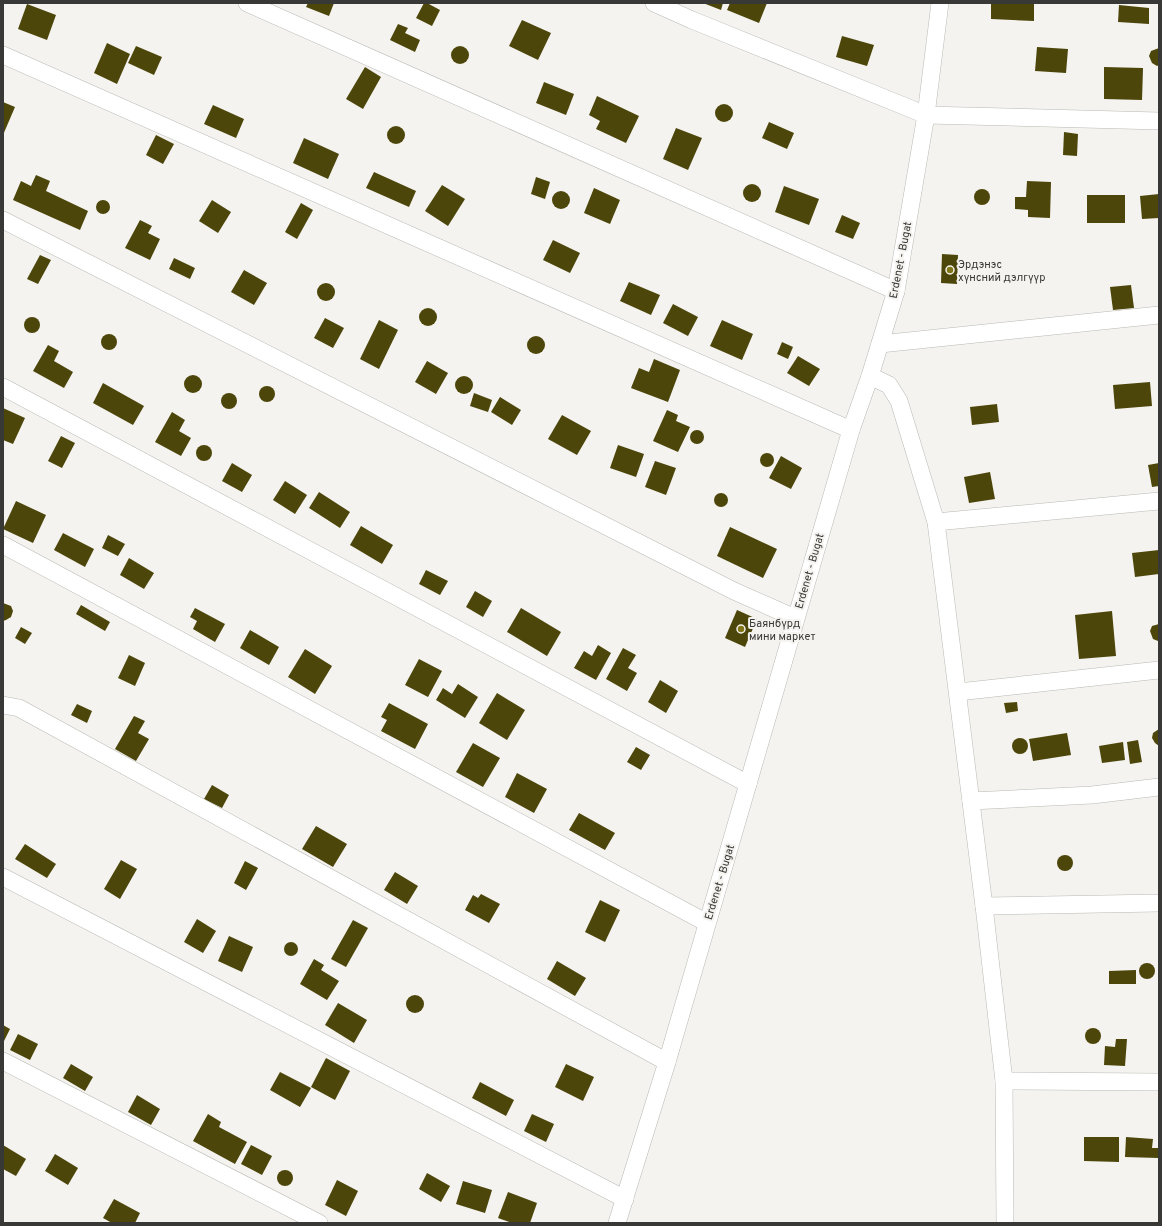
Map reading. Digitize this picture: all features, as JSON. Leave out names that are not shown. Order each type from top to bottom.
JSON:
[{"type":"street","points":[[247,3],[896,291]]},
{"type":"street","points":[[654,3],[692,20],[926,115],[1159,121]]},
{"type":"street","name":"Erdenet - Bugat","points":[[617,1223],[667,1062],[795,618],[851,430],[870,376],[896,291],[926,115],[940,3]]},
{"type":"street","points":[[3,55],[851,430]]},
{"type":"street","points":[[3,220],[734,591],[795,618]]},
{"type":"street","points":[[880,344],[1159,315]]},
{"type":"street","points":[[870,376],[889,385],[899,401],[936,522],[958,692],[1004,1081],[1005,1223]]},
{"type":"street","points":[[3,387],[748,784]]},
{"type":"street","points":[[936,522],[1159,501]]},
{"type":"street","points":[[3,545],[707,923]]},
{"type":"street","points":[[958,692],[1159,670]]},
{"type":"street","points":[[3,705],[19,708],[667,1062]]},
{"type":"street","points":[[971,801],[1092,795],[1159,787]]},
{"type":"street","points":[[3,877],[625,1199]]},
{"type":"street","points":[[984,906],[1159,903]]},
{"type":"street","points":[[3,1061],[319,1223]]},
{"type":"street","points":[[1004,1081],[1159,1082]]},
{"type":"building","points":[[308,3],[334,3],[329,16],[306,7]]},
{"type":"building","points":[[424,3],[427,3],[440,10],[432,26],[416,18]]},
{"type":"building","points":[[703,3],[723,3],[721,10]]},
{"type":"building","points":[[730,3],[767,3],[759,23],[727,10]]},
{"type":"building","points":[[991,3],[1034,3],[1034,21],[991,19]]},
{"type":"building","points":[[27,4],[56,15],[47,40],[18,29]]},
{"type":"building","points":[[1119,5],[1149,8],[1149,24],[1118,22]]},
{"type":"building","points":[[522,20],[551,33],[538,60],[509,46]]},
{"type":"building","points":[[398,24],[408,28],[405,33],[420,40],[415,52],[390,40]]},
{"type":"building","points":[[842,36],[874,45],[867,66],[836,57]]},
{"type":"building","points":[[107,43],[130,54],[117,84],[94,73]]},
{"type":"building","points":[[136,46],[162,57],[154,75],[128,63]]},
{"type":"building","points":[[460,46],[466,49],[469,55],[466,61],[460,64],[454,61],[451,55],[454,49]]},
{"type":"building","points":[[1037,47],[1068,49],[1066,73],[1035,71]]},
{"type":"building","points":[[1159,48],[1159,65],[1157,66],[1152,63],[1149,56],[1151,51]]},
{"type":"building","points":[[365,67],[381,77],[363,109],[346,99]]},
{"type":"building","points":[[1104,67],[1143,68],[1142,100],[1104,99]]},
{"type":"building","points":[[544,82],[574,94],[566,115],[536,103]]},
{"type":"building","points":[[597,96],[639,116],[626,143],[596,129],[600,121],[589,115]]},
{"type":"building","points":[[3,102],[15,107],[3,135]]},
{"type":"building","points":[[724,104],[730,107],[733,113],[730,119],[724,122],[718,119],[715,113],[718,107]]},
{"type":"building","points":[[213,105],[244,119],[236,138],[204,124]]},
{"type":"building","points":[[769,122],[794,133],[787,149],[762,138]]},
{"type":"building","points":[[396,126],[402,129],[405,135],[402,141],[396,144],[390,141],[387,135],[390,129]]},
{"type":"building","points":[[676,128],[702,138],[688,170],[663,159]]},
{"type":"building","points":[[1064,132],[1078,134],[1077,156],[1063,155]]},
{"type":"building","points":[[156,135],[174,144],[163,164],[146,155]]},
{"type":"building","points":[[304,138],[339,154],[328,179],[293,163]]},
{"type":"building","points":[[374,172],[416,191],[409,207],[366,188]]},
{"type":"building","points":[[36,175],[50,181],[46,191],[88,211],[80,230],[13,200],[21,181],[31,186]]},
{"type":"building","points":[[536,177],[550,182],[545,199],[531,194]]},
{"type":"building","points":[[1027,181],[1051,182],[1050,218],[1028,217],[1028,210],[1015,209],[1015,197],[1026,197]]},
{"type":"building","points":[[752,184],[758,187],[761,193],[758,199],[752,202],[746,199],[743,193],[746,187]]},
{"type":"building","points":[[442,185],[465,199],[448,226],[425,211]]},
{"type":"building","points":[[784,186],[819,199],[809,225],[775,212]]},
{"type":"building","points":[[594,188],[620,200],[610,224],[584,213]]},
{"type":"building","points":[[979,189],[985,189],[990,194],[988,203],[985,205],[979,205],[974,200],[974,194]]},
{"type":"building","points":[[561,191],[567,194],[570,200],[567,206],[561,209],[555,206],[552,200],[555,194]]},
{"type":"building","points":[[1159,194],[1159,218],[1142,219],[1140,196]]},
{"type":"building","points":[[1087,195],[1125,195],[1125,223],[1087,223]]},
{"type":"building","points":[[103,200],[108,202],[110,207],[108,212],[103,214],[98,212],[96,207],[98,202]]},
{"type":"building","points":[[212,200],[231,212],[218,233],[199,221]]},
{"type":"building","points":[[301,203],[313,210],[297,239],[285,232]]},
{"type":"building","points":[[842,215],[860,223],[853,239],[835,232]]},
{"type":"building","points":[[140,220],[152,226],[148,233],[160,239],[150,260],[125,248]]},
{"type":"building","points":[[553,240],[580,253],[570,273],[543,260]]},
{"type":"building","points":[[942,254],[958,255],[957,284],[941,283]]},
{"type":"building","points":[[40,255],[51,260],[38,284],[27,279]]},
{"type":"building","points":[[174,258],[195,268],[190,279],[169,269]]},
{"type":"building","points":[[244,270],[267,283],[254,305],[231,292]]},
{"type":"building","points":[[629,282],[660,295],[651,315],[620,301]]},
{"type":"building","points":[[326,283],[332,286],[335,292],[332,298],[326,301],[320,298],[317,292],[320,286]]},
{"type":"building","points":[[1131,285],[1134,308],[1113,310],[1110,287]]},
{"type":"building","points":[[673,304],[698,317],[688,336],[663,323]]},
{"type":"building","points":[[428,308],[432,309],[436,313],[436,321],[432,325],[428,326],[424,325],[420,321],[419,317],[420,313],[424,309]]},
{"type":"building","points":[[32,317],[38,319],[40,325],[38,331],[32,333],[26,331],[24,325],[26,319]]},
{"type":"building","points":[[325,318],[344,328],[333,348],[314,338]]},
{"type":"building","points":[[379,320],[398,330],[379,369],[360,359]]},
{"type":"building","points":[[722,320],[753,334],[742,360],[710,346]]},
{"type":"building","points":[[109,334],[116,339],[117,342],[112,349],[109,350],[102,345],[101,342],[106,335]]},
{"type":"building","points":[[532,336],[540,336],[545,341],[543,352],[540,354],[532,354],[527,349],[527,341]]},
{"type":"building","points":[[782,342],[793,347],[788,359],[777,354]]},
{"type":"building","points":[[48,345],[59,351],[54,361],[73,372],[64,388],[33,371]]},
{"type":"building","points":[[798,356],[820,369],[809,386],[787,373]]},
{"type":"building","points":[[654,359],[680,370],[668,402],[631,388],[639,368],[649,372]]},
{"type":"building","points":[[427,361],[448,373],[436,394],[415,382]]},
{"type":"building","points":[[193,375],[199,378],[202,384],[199,390],[193,393],[187,390],[184,384],[187,378]]},
{"type":"building","points":[[464,376],[470,379],[473,385],[470,391],[464,394],[458,391],[455,385],[458,379]]},
{"type":"building","points":[[1150,382],[1152,406],[1115,409],[1113,385]]},
{"type":"building","points":[[103,383],[144,406],[133,425],[93,403]]},
{"type":"building","points":[[267,386],[273,388],[275,394],[273,400],[267,402],[261,400],[259,394],[261,388]]},
{"type":"building","points":[[229,393],[235,395],[237,401],[235,407],[229,409],[223,407],[221,401],[223,395]]},
{"type":"building","points":[[474,393],[492,400],[488,412],[470,406]]},
{"type":"building","points":[[500,397],[521,410],[512,425],[491,412]]},
{"type":"building","points":[[997,404],[999,422],[972,425],[970,407]]},
{"type":"building","points":[[3,408],[25,418],[13,444],[3,440]]},
{"type":"building","points":[[667,410],[678,415],[676,421],[690,427],[678,452],[653,441]]},
{"type":"building","points":[[172,412],[185,420],[179,431],[191,438],[181,456],[155,442]]},
{"type":"building","points":[[562,415],[591,431],[577,455],[548,439]]},
{"type":"building","points":[[694,430],[700,430],[704,434],[704,440],[700,444],[694,444],[690,440],[690,434]]},
{"type":"building","points":[[61,436],[75,443],[62,468],[48,461]]},
{"type":"building","points":[[201,445],[207,445],[212,450],[210,459],[207,461],[201,461],[196,456],[196,450]]},
{"type":"building","points":[[618,445],[644,454],[636,477],[610,468]]},
{"type":"building","points":[[767,453],[772,455],[774,460],[772,465],[767,467],[762,465],[760,460],[762,455]]},
{"type":"building","points":[[781,456],[802,468],[791,489],[769,478]]},
{"type":"building","points":[[655,461],[676,468],[666,495],[645,487]]},
{"type":"building","points":[[232,463],[252,475],[242,492],[222,481]]},
{"type":"building","points":[[1159,463],[1159,486],[1152,487],[1148,465]]},
{"type":"building","points":[[990,472],[995,499],[969,503],[964,477]]},
{"type":"building","points":[[285,481],[307,495],[295,514],[273,500]]},
{"type":"building","points":[[319,492],[350,512],[340,528],[309,508]]},
{"type":"building","points":[[718,493],[724,493],[728,497],[728,503],[724,507],[718,507],[714,503],[714,497]]},
{"type":"building","points":[[16,501],[46,515],[33,543],[3,529]]},
{"type":"building","points":[[361,526],[393,545],[382,564],[350,545]]},
{"type":"building","points":[[730,527],[777,549],[763,578],[717,556]]},
{"type":"building","points":[[63,533],[94,549],[85,567],[54,550]]},
{"type":"building","points":[[108,535],[125,544],[118,556],[102,548]]},
{"type":"building","points":[[1159,550],[1159,574],[1135,577],[1132,553]]},
{"type":"building","points":[[129,558],[154,573],[144,589],[120,575]]},
{"type":"building","points":[[426,570],[448,581],[440,595],[419,584]]},
{"type":"building","points":[[475,591],[492,601],[483,617],[466,607]]},
{"type":"building","points":[[3,603],[11,606],[13,611],[11,617],[3,621]]},
{"type":"building","points":[[81,605],[110,622],[105,631],[76,614]]},
{"type":"building","points":[[195,608],[225,624],[215,642],[193,629],[197,621],[190,617]]},
{"type":"building","points":[[521,608],[561,632],[547,656],[507,632]]},
{"type":"building","name":"Баянбүрд мини маркет","points":[[737,610],[757,619],[745,647],[725,638]]},
{"type":"building","points":[[1112,611],[1116,656],[1079,659],[1075,615]]},
{"type":"building","points":[[1159,624],[1158,641],[1153,639],[1150,631],[1152,626]]},
{"type":"building","points":[[21,627],[32,633],[25,644],[15,638]]},
{"type":"building","points":[[250,630],[279,647],[269,665],[240,648]]},
{"type":"building","points":[[598,645],[611,653],[596,680],[574,668],[584,651],[592,656]]},
{"type":"building","points":[[623,648],[636,655],[628,668],[637,673],[627,691],[606,679]]},
{"type":"building","points":[[305,649],[332,666],[315,694],[288,677]]},
{"type":"building","points":[[129,655],[145,663],[135,686],[118,678]]},
{"type":"building","points":[[419,659],[442,671],[428,697],[405,685]]},
{"type":"building","points":[[660,680],[678,691],[666,713],[648,702]]},
{"type":"building","points":[[458,684],[478,697],[465,718],[436,700],[443,688],[452,694]]},
{"type":"building","points":[[497,693],[525,710],[507,740],[479,723]]},
{"type":"building","points":[[1017,702],[1018,711],[1006,713],[1004,703]]},
{"type":"building","points":[[389,703],[428,724],[415,749],[381,731],[387,720],[381,717]]},
{"type":"building","points":[[77,704],[92,711],[87,723],[71,715]]},
{"type":"building","points":[[134,716],[145,721],[138,733],[149,739],[136,761],[115,749]]},
{"type":"building","points":[[1159,729],[1159,746],[1152,738],[1153,733]]},
{"type":"building","points":[[1067,733],[1071,755],[1033,761],[1029,739]]},
{"type":"building","points":[[1017,738],[1023,738],[1028,743],[1026,752],[1023,754],[1017,754],[1012,749],[1012,743]]},
{"type":"building","points":[[1138,740],[1142,762],[1130,764],[1127,742]]},
{"type":"building","points":[[1123,742],[1125,760],[1102,763],[1099,746]]},
{"type":"building","points":[[473,743],[500,758],[483,787],[456,772]]},
{"type":"building","points":[[636,747],[650,755],[641,770],[627,762]]},
{"type":"building","points":[[517,773],[547,789],[534,813],[505,797]]},
{"type":"building","points":[[212,785],[229,795],[222,808],[204,799]]},
{"type":"building","points":[[579,813],[615,833],[605,850],[569,830]]},
{"type":"building","points":[[316,826],[347,844],[333,867],[302,849]]},
{"type":"building","points":[[25,844],[56,864],[47,878],[15,859]]},
{"type":"building","points":[[1062,855],[1068,855],[1073,860],[1071,869],[1068,871],[1062,871],[1057,866],[1057,860]]},
{"type":"building","points":[[121,860],[137,869],[120,899],[104,889]]},
{"type":"building","points":[[245,861],[258,868],[246,890],[234,883]]},
{"type":"building","points":[[395,872],[418,886],[407,904],[384,890]]},
{"type":"building","points":[[481,894],[500,904],[489,923],[465,910],[473,895],[478,898]]},
{"type":"building","points":[[600,900],[620,910],[605,942],[585,932]]},
{"type":"building","points":[[197,919],[216,931],[203,953],[184,942]]},
{"type":"building","points":[[353,920],[368,928],[346,967],[331,959]]},
{"type":"building","points":[[229,936],[253,947],[242,972],[218,961]]},
{"type":"building","points":[[288,942],[294,942],[298,946],[298,952],[294,956],[288,956],[284,952],[284,946]]},
{"type":"building","points":[[314,959],[324,965],[321,970],[339,981],[327,1000],[300,984]]},
{"type":"building","points":[[557,961],[586,978],[575,996],[547,979]]},
{"type":"building","points":[[1144,963],[1150,963],[1155,968],[1153,977],[1150,979],[1144,979],[1139,974],[1139,968]]},
{"type":"building","points":[[1136,970],[1136,984],[1109,984],[1109,971]]},
{"type":"building","points":[[415,995],[421,998],[424,1004],[421,1010],[415,1013],[409,1010],[406,1004],[409,998]]},
{"type":"building","points":[[338,1003],[367,1020],[354,1043],[325,1025]]},
{"type":"building","points":[[3,1025],[10,1029],[3,1043]]},
{"type":"building","points":[[1090,1028],[1096,1028],[1101,1033],[1099,1042],[1096,1044],[1090,1044],[1085,1039],[1085,1033]]},
{"type":"building","points":[[18,1034],[38,1044],[30,1060],[10,1050]]},
{"type":"building","points":[[1116,1039],[1127,1039],[1125,1066],[1104,1065],[1105,1046],[1115,1047]]},
{"type":"building","points":[[326,1058],[350,1071],[335,1100],[311,1087]]},
{"type":"building","points":[[71,1064],[93,1077],[85,1091],[63,1078]]},
{"type":"building","points":[[566,1064],[594,1077],[583,1101],[555,1087]]},
{"type":"building","points":[[280,1072],[311,1088],[300,1107],[270,1090]]},
{"type":"building","points":[[480,1082],[514,1100],[506,1116],[472,1098]]},
{"type":"building","points":[[137,1095],[160,1109],[151,1125],[128,1112]]},
{"type":"building","points":[[208,1114],[221,1122],[219,1127],[247,1142],[235,1164],[193,1141]]},
{"type":"building","points":[[532,1114],[554,1124],[546,1142],[524,1131]]},
{"type":"building","points":[[1084,1137],[1119,1137],[1119,1162],[1084,1161]]},
{"type":"building","points":[[1126,1137],[1153,1139],[1152,1148],[1158,1148],[1158,1158],[1125,1157]]},
{"type":"building","points":[[3,1145],[26,1159],[16,1176],[3,1169]]},
{"type":"building","points":[[251,1145],[272,1156],[262,1175],[241,1164]]},
{"type":"building","points":[[55,1154],[78,1168],[68,1185],[45,1171]]},
{"type":"building","points":[[285,1170],[291,1172],[293,1178],[291,1184],[285,1186],[279,1184],[277,1178],[279,1172]]},
{"type":"building","points":[[427,1173],[450,1186],[441,1202],[419,1189]]},
{"type":"building","points":[[337,1180],[358,1191],[346,1216],[325,1205]]},
{"type":"building","points":[[463,1181],[492,1190],[485,1213],[456,1204]]},
{"type":"building","points":[[508,1192],[537,1203],[530,1223],[512,1223],[498,1218]]},
{"type":"building","points":[[114,1199],[140,1213],[135,1223],[112,1223],[103,1218]]},
{"type":"place","name":"Эрдэнэс хүнсний дэлгүүр","points":[[950,270]]},
{"type":"place","name":"Баянбүрд мини маркет","points":[[741,629]]}]
